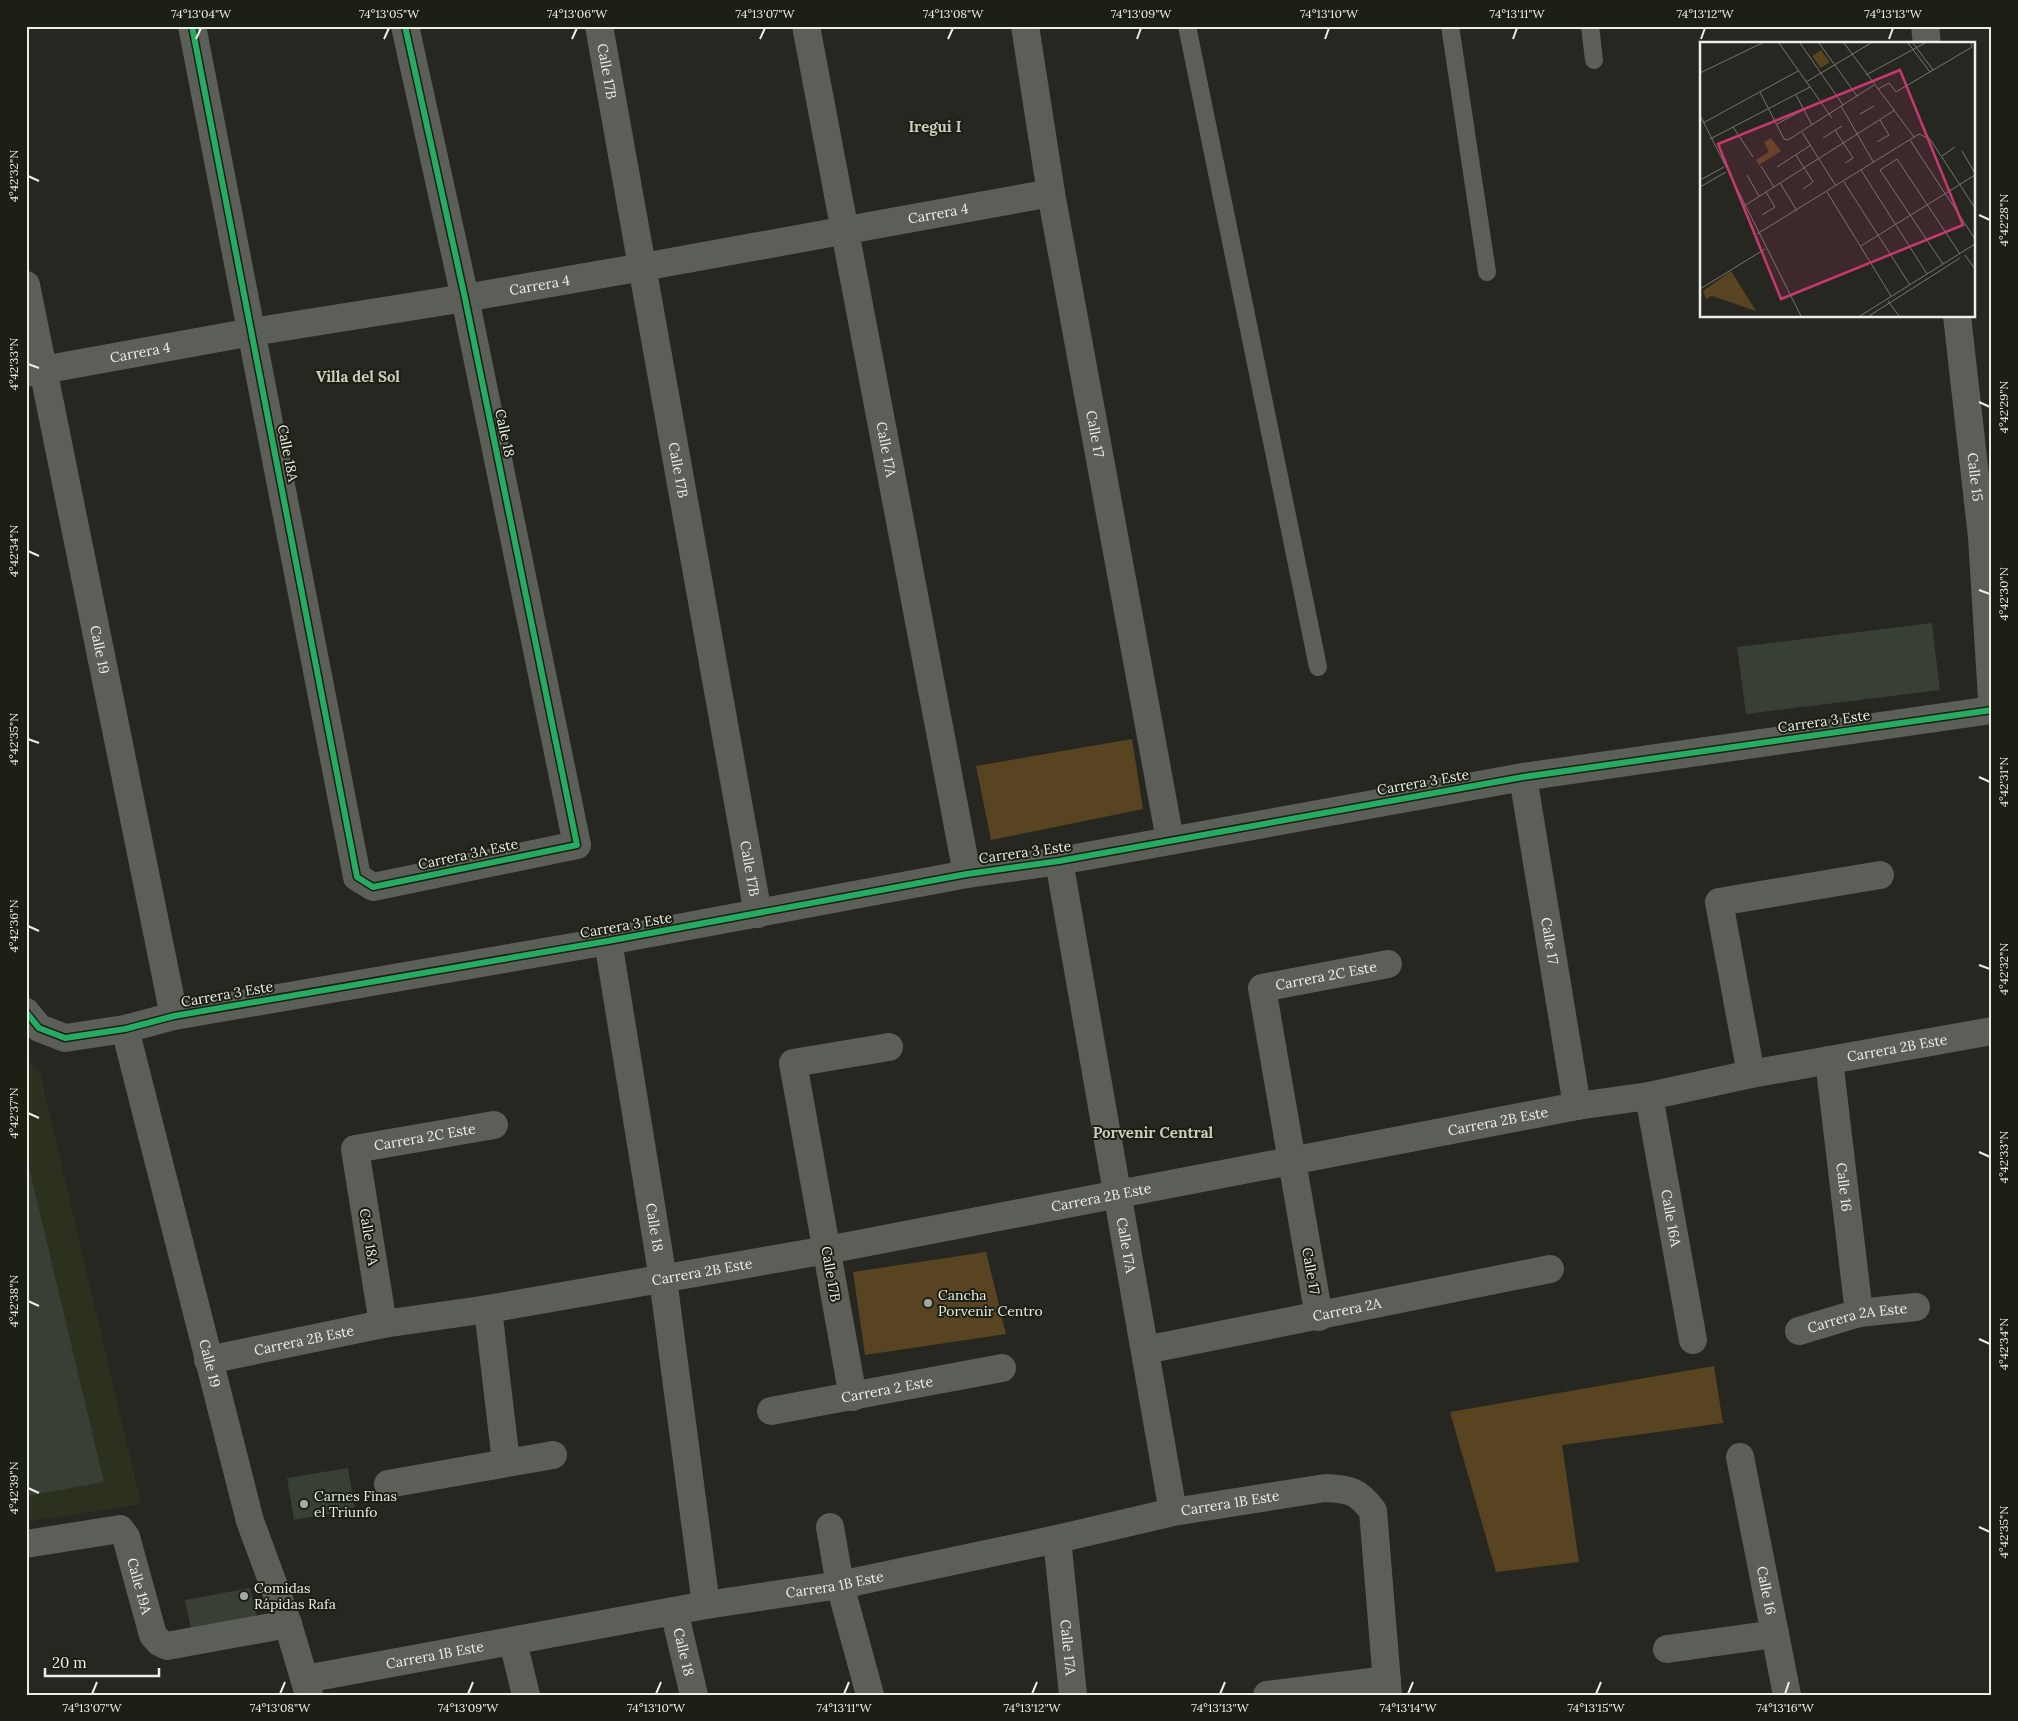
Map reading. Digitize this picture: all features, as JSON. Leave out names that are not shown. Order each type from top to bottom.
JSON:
[{"type":"street","name":"Calle 18A","points":[[192,26],[358,877],[364,882]]},
{"type":"street","name":"Calle 18","points":[[406,26],[465,298],[577,845]]},
{"type":"street","name":"Calle 17B","points":[[599,26],[758,914]]},
{"type":"street","name":"Calle 17A","points":[[806,26],[967,874]]},
{"type":"street","name":"Calle 17","points":[[1025,26],[1052,193],[1170,840]]},
{"type":"street","points":[[1925,26],[1927,42]]},
{"type":"street","name":"Carrera 4","points":[[35,371],[252,332],[643,267],[1052,193]]},
{"type":"street","name":"Calle 19","points":[[26,285],[35,371],[174,1016]]},
{"type":"street","name":"Calle 15","points":[[1957,318],[1984,492],[1992,699]]},
{"type":"street","name":"Carrera 3 Este","points":[[26,1012],[39,1028],[65,1038],[125,1029],[174,1016],[608,941],[967,874],[1059,861],[1523,776],[1992,710]]},
{"type":"street","name":"Calle 17","points":[[1523,776],[1577,1106]]},
{"type":"street","name":"Carrera 3A Este","points":[[364,882],[373,886],[577,845]]},
{"type":"street","name":"Calle 17A","points":[[1059,861],[1173,1512]]},
{"type":"street","points":[[1751,1074],[1719,902],[1880,876]]},
{"type":"street","name":"Calle 18","points":[[608,941],[663,1278],[706,1605]]},
{"type":"street","name":"Carrera 2C Este","points":[[1262,988],[1388,964]]},
{"type":"street","name":"Calle 17","points":[[1262,988],[1319,1317]]},
{"type":"street","name":"Calle 19","points":[[125,1029],[250,1521],[288,1624],[307,1687]]},
{"type":"street","name":"Carrera 2B Este","points":[[208,1360],[382,1324],[488,1309],[827,1250],[1577,1106],[1649,1096],[1751,1074],[1992,1031]]},
{"type":"street","name":"Calle 17B","points":[[853,1397],[793,1063],[889,1047]]},
{"type":"street","name":"Calle 16","points":[[1829,1060],[1859,1313]]},
{"type":"street","name":"Calle 16A","points":[[1649,1096],[1693,1340]]},
{"type":"street","name":"Carrera 2C Este","points":[[355,1149],[494,1125]]},
{"type":"street","name":"Calle 18A","points":[[355,1149],[382,1324]]},
{"type":"street","name":"Carrera 2A","points":[[1144,1350],[1319,1317],[1550,1269]]},
{"type":"street","name":"Carrera 2A Este","points":[[1799,1331],[1859,1313],[1916,1307]]},
{"type":"street","points":[[488,1309],[506,1462]]},
{"type":"street","name":"Carrera 2 Este","points":[[771,1411],[1002,1368]]},
{"type":"street","points":[[388,1484],[553,1455]]},
{"type":"street","name":"Calle 16","points":[[1740,1457],[1787,1695]]},
{"type":"street","name":"Carrera 1B Este","points":[[307,1687],[513,1642],[674,1611],[840,1585],[1057,1539],[1173,1512],[1325,1488],[1340,1489],[1362,1496],[1373,1511],[1388,1688]]},
{"type":"street","points":[[830,1528],[840,1585],[870,1695]]},
{"type":"street","name":"Calle 19A","points":[[26,1544],[120,1529],[126,1537],[153,1635],[159,1642],[167,1646],[288,1624]]},
{"type":"street","name":"Calle 17A","points":[[1057,1539],[1073,1695]]},
{"type":"street","name":"Calle 18","points":[[674,1611],[694,1695]]},
{"type":"street","points":[[1667,1649],[1775,1634]]},
{"type":"street","points":[[513,1642],[526,1695]]},
{"type":"street","points":[[1267,1695],[1388,1688]]},
{"type":"lane","points":[[1187,26],[1318,667]]},
{"type":"lane","points":[[1450,26],[1487,272]]},
{"type":"lane","points":[[1590,26],[1594,60]]},
{"type":"shaded area","points":[[1132,739],[1143,809],[991,840],[976,766]]},
{"type":"shaded area","points":[[26,1058],[40,1073],[141,1504],[26,1522]]},
{"type":"shaded area","name":"Cancha Porvenir Centro","points":[[986,1252],[1006,1334],[865,1355],[853,1272]]},
{"type":"shaded area","points":[[1714,1366],[1723,1423],[1562,1445],[1579,1562],[1496,1572],[1450,1412]]},
{"type":"building","points":[[1932,623],[1940,690],[1746,714],[1737,647]]},
{"type":"building","points":[[26,1155],[104,1482],[26,1496]]},
{"type":"building","points":[[348,1468],[355,1509],[294,1520],[287,1478]]},
{"type":"building","points":[[250,1588],[258,1622],[192,1634],[185,1600]]},
{"type":"cycle path","points":[[192,26],[357,877],[373,887],[577,845],[465,298],[405,26]]},
{"type":"cycle path","points":[[26,1012],[39,1028],[65,1038],[125,1029],[174,1016],[608,941],[967,874],[1059,861],[1523,777],[1992,710]]},
{"type":"place","name":"Cancha Porvenir Centro","points":[[928,1303]]},
{"type":"place","name":"Carnes Finas el Triunfo","points":[[304,1504]]},
{"type":"place","name":"Comidas Rápidas Rafa","points":[[244,1596]]},
{"type":"district","name":"Iregui I","points":[[935,126]]},
{"type":"district","name":"Villa del Sol","points":[[358,376]]},
{"type":"district","name":"Porvenir Central","points":[[1153,1132]]}]
